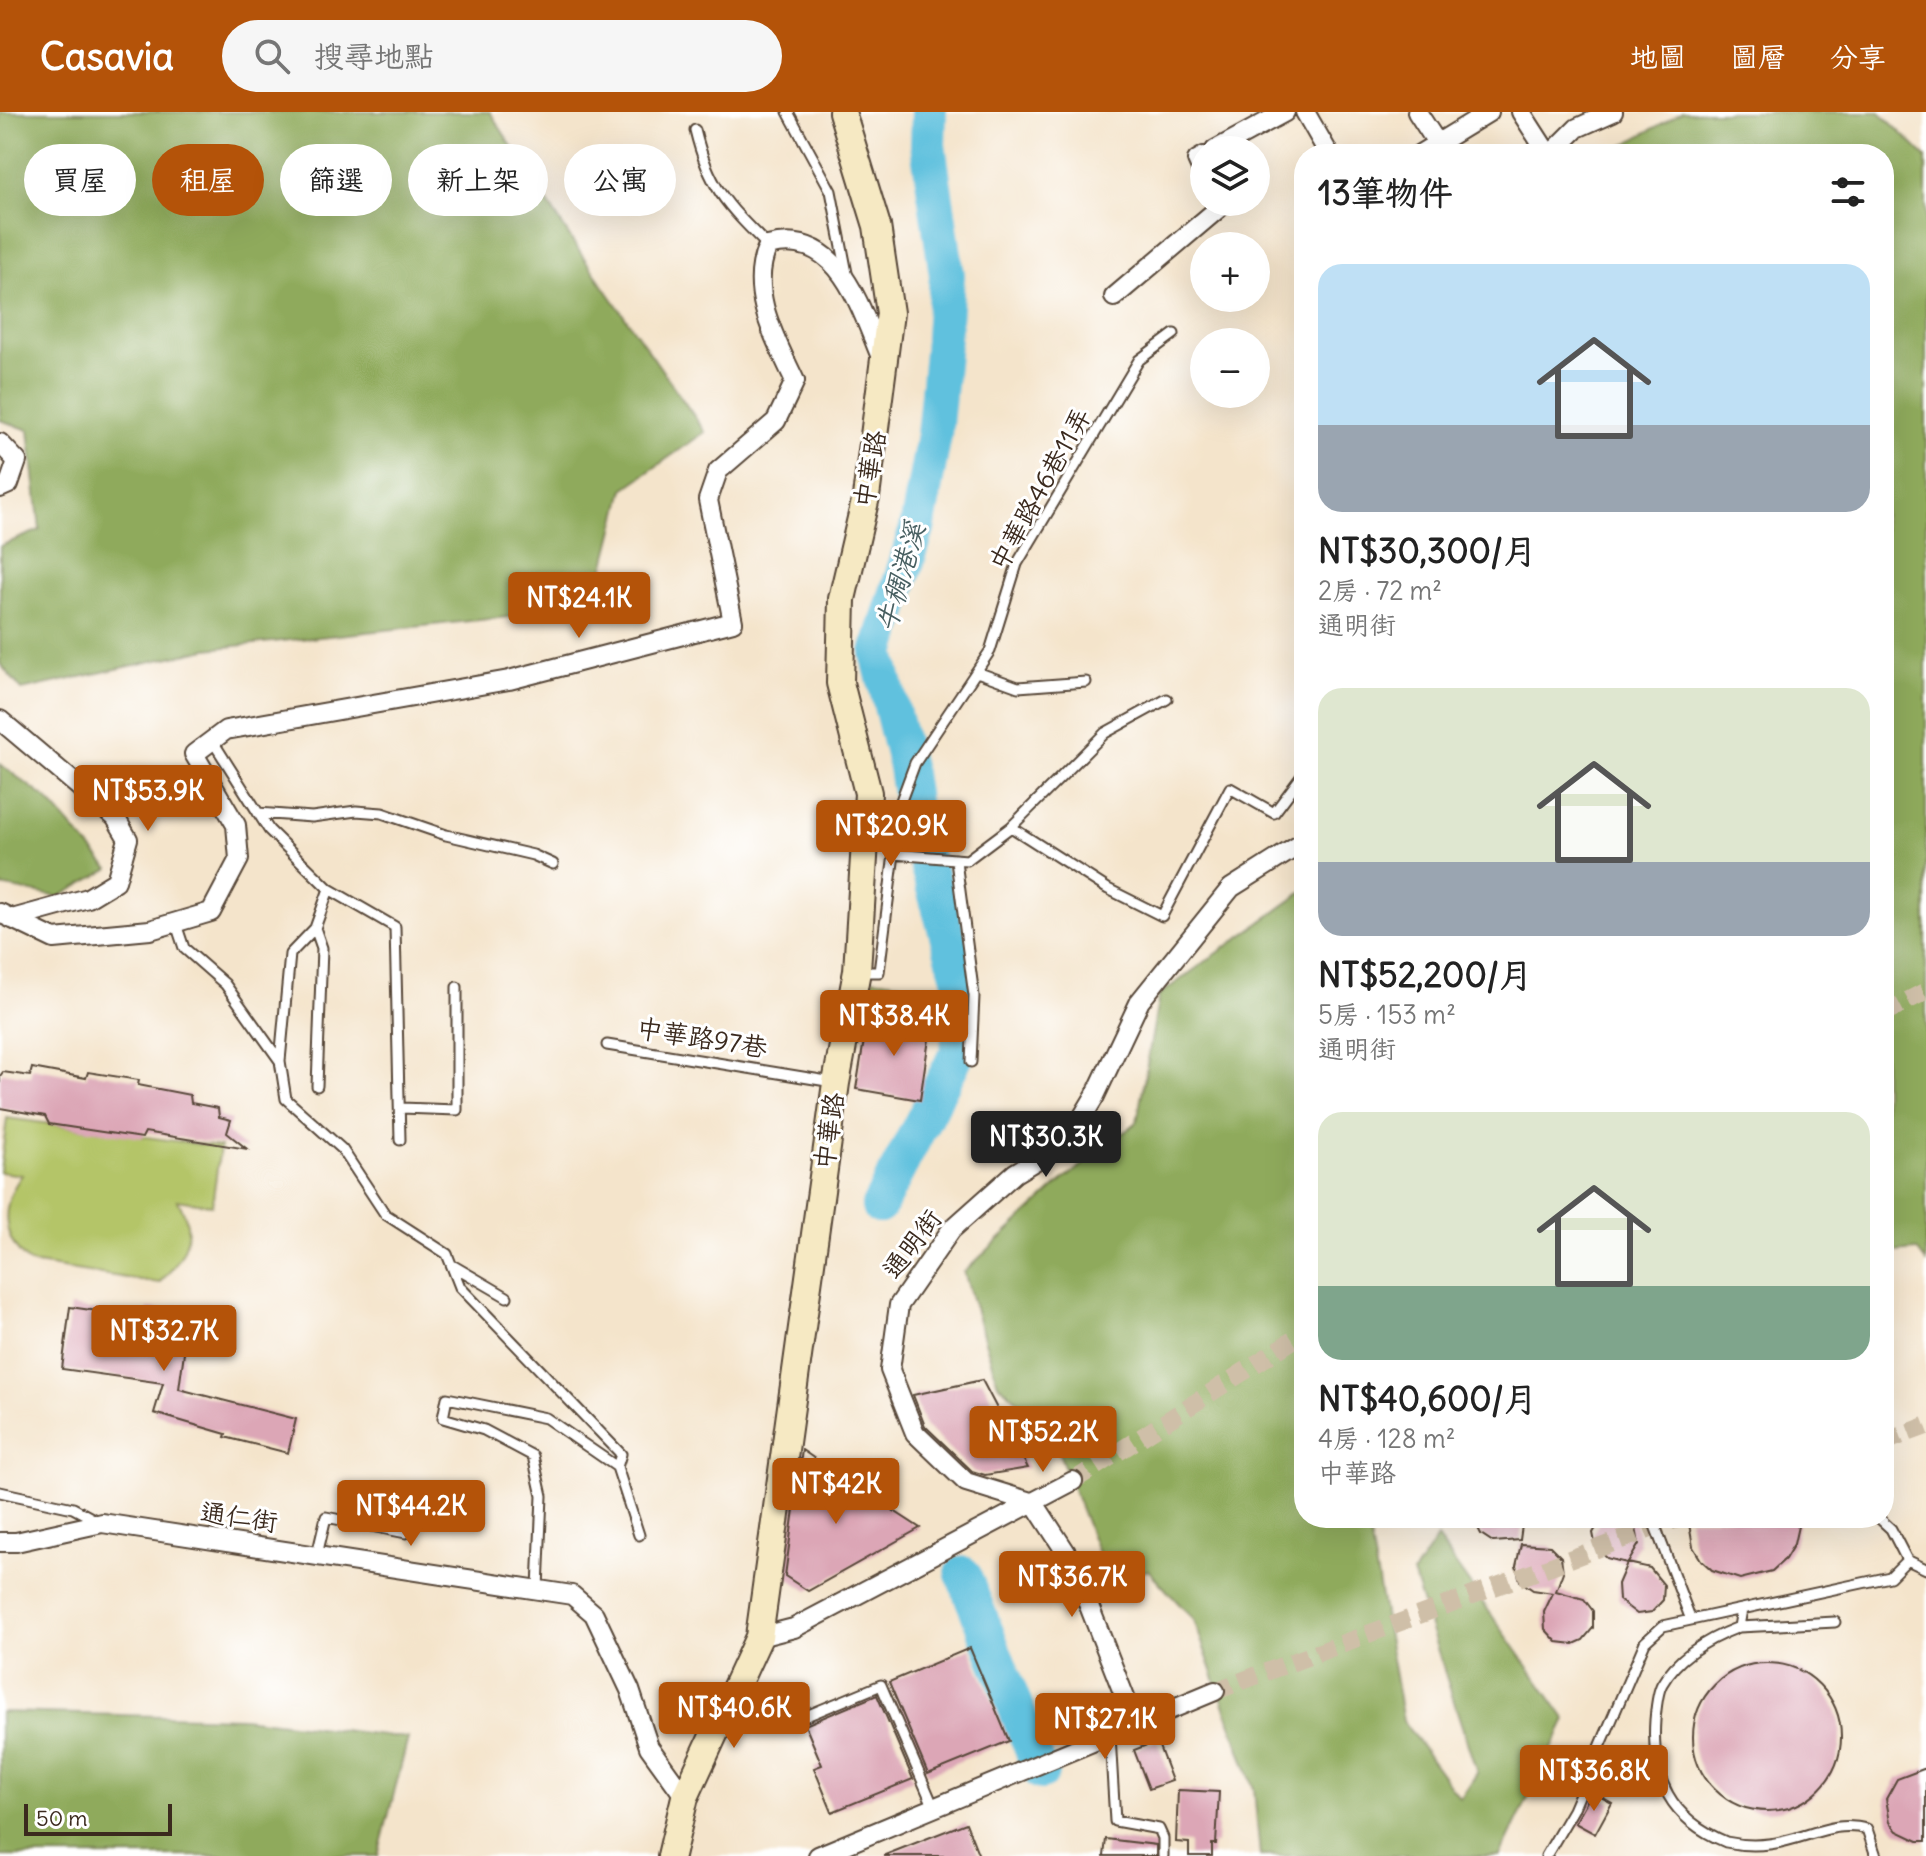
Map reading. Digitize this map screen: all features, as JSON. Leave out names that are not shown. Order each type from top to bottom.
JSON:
[{"type":"street","name":"中華路","points":[[671,1856],[685,1797],[759,1637],[836,1083],[857,971],[868,793],[840,683],[842,599],[866,497],[890,313],[877,226],[842,112]]},
{"type":"street","points":[[1241,136],[1285,112]]},
{"type":"street","points":[[1305,112],[1323,144]]},
{"type":"street","points":[[1417,112],[1438,144]]},
{"type":"street","points":[[1447,144],[1489,112]]},
{"type":"street","points":[[1521,112],[1543,144]]},
{"type":"street","points":[[1560,144],[1577,128],[1613,112]]},
{"type":"street","points":[[1114,297],[1210,216]]},
{"type":"street","points":[[6,916],[54,939],[176,924],[211,912],[239,859],[236,825],[194,754],[226,730],[509,680],[733,622],[708,500],[718,471],[776,421],[795,381],[771,330],[761,295],[761,259],[768,246],[789,240],[815,250],[847,277],[885,368]]},
{"type":"street","points":[[0,443],[17,461],[9,484],[0,488]]},
{"type":"street","points":[[0,720],[115,817],[128,839],[116,881],[88,898],[6,916]]},
{"type":"street","name":"通明街","points":[[1034,1503],[966,1482],[915,1433],[890,1370],[899,1305],[951,1230],[1015,1173],[1068,1141],[1095,1096],[1140,1001],[1231,888],[1294,848]]},
{"type":"street","points":[[759,1637],[794,1628],[1073,1481]]},
{"type":"street","points":[[1034,1503],[1071,1560],[1135,1723]]},
{"type":"street","name":"通仁街","points":[[0,1542],[16,1542],[102,1523],[572,1595],[594,1614],[630,1690],[649,1747],[685,1797]]},
{"type":"street","points":[[818,1856],[935,1810],[1215,1691]]},
{"type":"lane","points":[[788,112],[831,191],[847,277]]},
{"type":"lane","points":[[695,130],[702,158],[719,197],[768,246]]},
{"type":"lane","name":"中華路46巷11弄","points":[[857,971],[879,972],[899,855],[899,806],[915,763],[990,651],[1017,564],[1139,360],[1174,334]]},
{"type":"lane","points":[[977,672],[1018,687],[1086,682]]},
{"type":"lane","points":[[899,855],[967,860],[1011,827],[1105,733],[1167,699]]},
{"type":"lane","points":[[211,739],[269,830],[329,889],[395,927],[400,1140]]},
{"type":"lane","points":[[1011,827],[1108,889],[1162,916],[1230,788],[1274,813],[1294,786]]},
{"type":"lane","points":[[258,813],[312,817],[356,811],[382,813],[446,835],[533,855],[553,864]]},
{"type":"lane","points":[[952,860],[974,996],[971,1062]]},
{"type":"lane","points":[[329,889],[315,928],[290,954],[280,1061],[286,1099],[342,1149],[385,1214],[447,1254],[460,1287],[621,1454],[617,1467],[639,1535]]},
{"type":"lane","points":[[176,924],[184,948],[225,984],[280,1061]]},
{"type":"lane","points":[[315,928],[322,948],[317,1086]]},
{"type":"lane","points":[[401,1108],[457,1110],[457,987]]},
{"type":"lane","name":"中華路97巷","points":[[607,1045],[836,1083]]},
{"type":"lane","points":[[452,1265],[507,1297]]},
{"type":"lane","points":[[538,1588],[542,1496],[533,1456],[484,1430],[443,1418],[447,1398],[546,1418],[617,1467]]},
{"type":"lane","points":[[0,1492],[73,1508],[102,1523]]},
{"type":"lane","points":[[317,1555],[326,1517],[406,1533]]},
{"type":"lane","points":[[1656,1528],[1691,1620]]},
{"type":"lane","points":[[1890,1528],[1907,1560],[1926,1569]]},
{"type":"lane","points":[[1546,1856],[1580,1797],[1645,1642],[1663,1626],[1890,1577],[1907,1560]]},
{"type":"lane","points":[[1739,1627],[1742,1609]]},
{"type":"lane","points":[[1835,1622],[1739,1627],[1707,1639],[1661,1685],[1654,1744],[1657,1769],[1670,1802],[1694,1825],[1727,1843],[1762,1852],[1801,1845],[1851,1824],[1867,1829],[1876,1856]]},
{"type":"lane","points":[[799,1719],[881,1685],[935,1810]]},
{"type":"lane","points":[[1110,1736],[1115,1821],[1159,1829],[1163,1838],[1163,1856]]},
{"type":"green space","points":[[0,112],[490,112],[510,144],[408,144],[408,216],[548,216],[548,203],[705,432],[624,489],[594,608],[207,649],[22,690],[0,664],[0,546],[40,530],[29,430],[0,420]]},
{"type":"green space","points":[[1682,112],[1880,112],[1926,157],[1926,1262],[1917,1250],[1894,1252],[1894,144],[1626,144]]},
{"type":"green space","points":[[0,764],[47,799],[109,869],[59,897],[0,886]]},
{"type":"green space","points":[[1294,898],[1294,1528],[1369,1528],[1403,1721],[1460,1799],[1477,1773],[1413,1574],[1437,1538],[1566,1720],[1500,1856],[1260,1856],[1254,1789],[1194,1620],[1148,1570],[1110,1584],[1048,1425],[998,1384],[964,1272],[1060,1183],[1137,1122],[1159,995]]},
{"type":"green space","points":[[873,979],[936,988],[931,1025],[868,1016]]},
{"type":"green space","points":[[7,1118],[220,1147],[212,1205],[177,1200],[187,1223],[186,1244],[159,1283],[30,1263],[20,1254],[8,1232],[6,1221],[10,1198],[22,1175],[0,1172]]},
{"type":"green space","points":[[0,1712],[243,1718],[408,1738],[378,1856],[0,1856]]},
{"type":"building","points":[[868,1016],[931,1025],[920,1100],[856,1089]]},
{"type":"building","points":[[32,1068],[86,1078],[88,1072],[139,1080],[138,1085],[190,1095],[191,1103],[218,1108],[219,1117],[231,1120],[227,1133],[247,1149],[145,1132],[142,1138],[49,1124],[45,1116],[0,1108],[0,1076],[3,1072],[30,1076]]},
{"type":"building","points":[[70,1307],[147,1318],[148,1308],[165,1310],[163,1320],[188,1323],[179,1389],[296,1419],[288,1453],[225,1437],[226,1434],[154,1413],[163,1383],[62,1369]]},
{"type":"building","points":[[982,1380],[1028,1468],[985,1475],[972,1471],[925,1426],[913,1395]]},
{"type":"building","points":[[802,1450],[920,1528],[808,1591],[785,1576]]},
{"type":"building","points":[[1478,1528],[1522,1528],[1520,1540],[1493,1542]]},
{"type":"building","points":[[1596,1528],[1636,1528],[1639,1544],[1628,1563],[1650,1568],[1664,1585],[1663,1600],[1652,1612],[1637,1614],[1619,1600],[1618,1584],[1627,1563],[1607,1558],[1596,1548],[1593,1533]]},
{"type":"building","points":[[1690,1528],[1798,1528],[1794,1544],[1785,1559],[1772,1571],[1740,1579],[1712,1570],[1693,1547]]},
{"type":"building","points":[[1521,1544],[1550,1546],[1561,1557],[1563,1572],[1556,1591],[1584,1599],[1593,1611],[1593,1628],[1583,1640],[1574,1644],[1557,1642],[1545,1629],[1544,1612],[1553,1593],[1533,1590],[1520,1581],[1516,1566]]},
{"type":"building","points":[[970,1648],[1009,1741],[928,1774],[889,1682]]},
{"type":"building","points":[[1767,1663],[1795,1668],[1820,1684],[1836,1709],[1841,1737],[1836,1765],[1820,1790],[1795,1806],[1767,1811],[1739,1806],[1714,1790],[1698,1765],[1693,1737],[1698,1709],[1714,1684],[1739,1668]]},
{"type":"building","points":[[877,1695],[913,1779],[832,1812],[814,1768],[822,1765],[805,1725]]},
{"type":"building","points":[[1157,1741],[1172,1781],[1149,1789],[1134,1750]]},
{"type":"building","points":[[1926,1768],[1926,1841],[1918,1841],[1897,1831],[1890,1822],[1886,1799],[1897,1779]]},
{"type":"building","points":[[1178,1790],[1219,1792],[1216,1844],[1212,1844],[1212,1856],[1189,1856],[1189,1843],[1176,1842]]},
{"type":"building","points":[[1592,1792],[1612,1803],[1595,1834],[1575,1823]]},
{"type":"building","points":[[966,1823],[979,1856],[885,1856],[885,1855]]},
{"type":"building","points":[[1106,1839],[1156,1845],[1156,1856],[1104,1856]]},
{"type":"waterway","name":"牛稠港溪","points":[[879,1206],[958,1052],[960,1021],[961,984],[913,814],[906,767],[878,653],[917,529],[934,435],[942,353],[947,275],[928,145],[929,112]]},
{"type":"waterway","name":"牛稠港溪","points":[[963,1574],[1041,1772]]},
{"type":"tunnel","points":[[1894,1008],[1926,991]]},
{"type":"tunnel","points":[[1073,1481],[1294,1339]]},
{"type":"tunnel","points":[[1894,1438],[1926,1426]]},
{"type":"tunnel","points":[[1215,1691],[1653,1528]]}]
